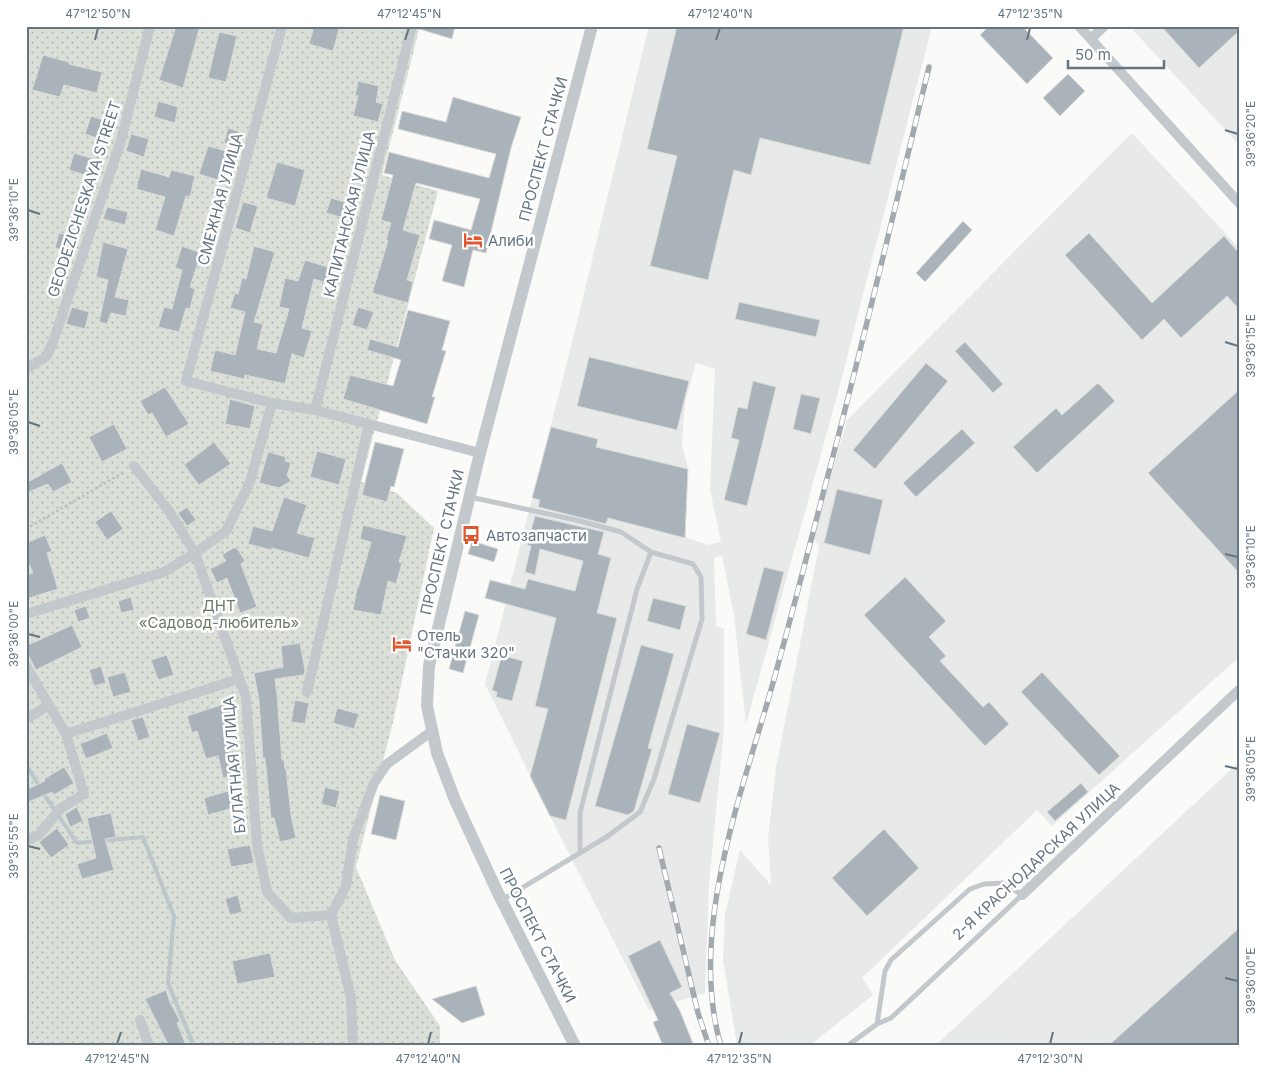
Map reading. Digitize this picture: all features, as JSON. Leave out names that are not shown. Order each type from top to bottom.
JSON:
[{"type":"street","name":"GEODEZICHESKAYA STREET","points":[[26,369],[47,356],[54,339],[120,144],[150,26]]},
{"type":"street","name":"СМЕЖНАЯ УЛИЦА","points":[[272,403],[186,380],[282,26]]},
{"type":"street","name":"КАПИТАНСКАЯ УЛИЦА","points":[[315,410],[412,26]]},
{"type":"street","name":"ПРОСПЕКТ СТАЧКИ","points":[[575,1046],[501,900],[455,800],[437,753],[427,706],[429,666],[480,453],[592,26]]},
{"type":"street","points":[[1079,26],[1239,202]]},
{"type":"street","points":[[1091,39],[1104,26]]},
{"type":"street","points":[[26,614],[164,572],[195,554],[226,531],[250,482],[272,403],[315,410],[480,453]]},
{"type":"street","points":[[307,692],[369,424]]},
{"type":"street","name":"БУЛАТНАЯ УЛИЦА","points":[[134,466],[169,511],[195,554],[246,697],[257,844],[267,892],[291,918],[331,915]]},
{"type":"street","points":[[26,666],[66,734],[84,794],[60,810],[39,835],[26,840]]},
{"type":"street","points":[[66,734],[239,679]]},
{"type":"street","name":"2-Я КРАСНОДАРСКАЯ УЛИЦА","points":[[1022,895],[1239,690]]},
{"type":"street","points":[[26,719],[49,705]]},
{"type":"street","points":[[353,1046],[351,998],[331,915],[346,886],[353,839],[374,783],[386,764],[432,731]]},
{"type":"street","points":[[140,1020],[149,1046]]},
{"type":"lane","points":[[470,497],[576,520],[621,532],[651,552],[693,564],[701,577],[702,619],[654,779],[640,812],[608,836],[501,900]]},
{"type":"lane","points":[[580,853],[580,813],[637,589],[651,552]]},
{"type":"lane","points":[[877,1024],[885,971],[891,960],[963,895],[970,889],[984,884],[1003,883],[1022,895]]},
{"type":"lane","name":"2-Я КРАСНОДАРСКАЯ УЛИЦА","points":[[847,1046],[877,1024],[892,1018],[1022,895]]},
{"type":"path","points":[[26,529],[134,466]]},
{"type":"shaded area","points":[[649,26],[932,26],[836,400],[746,724],[734,616],[722,556],[714,558],[716,626],[724,629],[724,729],[709,884],[705,993],[649,1010],[485,684],[575,330]],"holes":[[[696,363],[715,369],[710,490],[721,542],[708,545],[685,537],[688,469],[682,444],[685,403]]]},
{"type":"shaded area","points":[[1138,26],[1239,26],[1239,145],[1133,30]]},
{"type":"shaded area","points":[[1132,133],[1239,248],[1239,657],[1052,826],[1037,810],[862,978],[873,995],[809,1046],[737,1046],[723,959],[725,914],[740,850],[771,885],[768,839],[776,768],[819,546],[813,537],[847,420]]},
{"type":"shaded area","points":[[1239,762],[1239,1046],[935,1046]]},
{"type":"green space","name":"ДНТ «Садовод-любитель»","points":[[26,26],[420,26],[382,175],[438,191],[361,482],[397,493],[434,528],[394,718],[356,867],[395,960],[440,1026],[440,1046],[26,1046]]},
{"type":"building","points":[[176,26],[200,26],[183,88],[159,80]]},
{"type":"building","points":[[314,26],[340,26],[333,51],[309,44]]},
{"type":"building","points":[[420,26],[455,26],[452,39],[419,29]]},
{"type":"building","points":[[677,26],[904,26],[870,165],[760,138],[751,175],[734,170],[708,280],[650,266],[677,156],[647,149]]},
{"type":"building","points":[[989,26],[1022,26],[1053,58],[1027,84],[980,35]]},
{"type":"building","points":[[1161,26],[1239,26],[1239,31],[1199,68]]},
{"type":"building","points":[[219,32],[237,36],[226,82],[208,78]]},
{"type":"building","points":[[43,55],[102,72],[97,93],[64,85],[60,97],[32,90]]},
{"type":"building","points":[[1068,74],[1085,91],[1060,116],[1043,98]]},
{"type":"building","points":[[358,81],[379,86],[376,102],[383,104],[378,122],[353,116],[358,96],[355,96]]},
{"type":"building","points":[[453,97],[521,117],[511,148],[486,253],[473,250],[464,287],[442,281],[452,245],[429,239],[434,220],[471,230],[480,199],[416,183],[403,230],[420,235],[407,280],[413,282],[408,303],[372,293],[388,241],[386,240],[391,223],[381,220],[393,175],[384,173],[389,152],[489,178],[496,154],[398,129],[402,111],[446,122]]},
{"type":"building","points":[[158,101],[178,107],[175,123],[154,117]]},
{"type":"building","points":[[91,116],[112,123],[106,141],[85,134]]},
{"type":"building","points":[[228,128],[240,132],[236,147],[224,143]]},
{"type":"building","points":[[131,134],[149,139],[144,157],[126,151]]},
{"type":"building","points":[[208,146],[226,151],[218,180],[199,174]]},
{"type":"building","points":[[74,153],[97,160],[91,177],[69,170]]},
{"type":"building","points":[[277,162],[305,170],[295,206],[266,198]]},
{"type":"building","points":[[141,169],[169,177],[171,170],[195,176],[190,197],[186,196],[174,236],[155,230],[165,197],[136,189]]},
{"type":"building","points":[[331,198],[355,205],[351,220],[326,213]]},
{"type":"building","points":[[243,202],[258,206],[250,233],[235,228]]},
{"type":"building","points":[[107,207],[128,212],[125,225],[103,219]]},
{"type":"building","points":[[963,221],[972,230],[925,282],[916,273]]},
{"type":"building","points":[[59,233],[77,237],[72,253],[55,248]]},
{"type":"building","points":[[1089,233],[1152,303],[1224,236],[1239,253],[1239,309],[1227,296],[1181,338],[1164,319],[1142,340],[1065,255]]},
{"type":"building","points":[[103,242],[128,249],[115,297],[129,300],[126,316],[111,313],[107,324],[99,322],[108,280],[96,277]]},
{"type":"building","points":[[182,246],[201,253],[190,287],[195,289],[190,309],[186,308],[179,332],[158,327],[164,307],[172,309],[182,270],[175,268]]},
{"type":"building","points":[[254,246],[275,252],[254,322],[263,324],[257,349],[276,353],[289,309],[279,307],[285,278],[298,281],[305,260],[331,268],[327,283],[314,279],[302,328],[312,331],[304,358],[292,354],[285,384],[245,375],[244,379],[210,371],[215,350],[235,355],[245,312],[230,308],[235,293],[238,294],[242,278],[246,279]]},
{"type":"building","points":[[739,302],[820,320],[816,337],[735,319]]},
{"type":"building","points":[[72,307],[89,312],[85,329],[66,324]]},
{"type":"building","points":[[358,307],[374,312],[367,330],[352,325]]},
{"type":"building","points":[[408,310],[450,321],[442,350],[446,351],[432,397],[435,397],[427,424],[343,399],[350,375],[393,386],[401,360],[367,350],[370,339],[398,347]]},
{"type":"building","points":[[965,342],[1003,384],[993,393],[955,351]]},
{"type":"building","points":[[589,357],[689,381],[677,430],[577,406]]},
{"type":"building","points":[[926,363],[948,381],[875,469],[853,450]]},
{"type":"building","points":[[753,381],[776,387],[747,506],[724,500],[739,440],[731,438],[738,407],[747,409]]},
{"type":"building","points":[[1098,383],[1115,401],[1037,473],[1013,447],[1056,408],[1062,415]]},
{"type":"building","points":[[165,387],[189,424],[166,437],[152,413],[148,415],[140,401]]},
{"type":"building","points":[[1239,390],[1239,573],[1148,473]]},
{"type":"building","points":[[801,394],[820,398],[811,434],[793,429]]},
{"type":"building","points":[[230,399],[255,406],[250,429],[225,424]]},
{"type":"building","points":[[114,424],[127,449],[102,462],[89,437]]},
{"type":"building","points":[[551,427],[598,439],[596,447],[688,469],[685,538],[608,518],[606,524],[538,507],[540,500],[532,498]]},
{"type":"building","points":[[962,429],[975,443],[916,497],[903,483]]},
{"type":"building","points":[[214,442],[231,464],[199,485],[184,465]]},
{"type":"building","points":[[375,442],[404,449],[394,487],[391,486],[387,502],[362,495]]},
{"type":"building","points":[[317,451],[346,459],[339,485],[310,477]]},
{"type":"building","points":[[268,452],[286,457],[285,461],[291,463],[287,475],[291,481],[279,488],[259,483]]},
{"type":"building","points":[[62,463],[72,482],[53,492],[48,484],[26,493],[26,483]]},
{"type":"building","points":[[837,489],[883,500],[870,555],[824,543]]},
{"type":"building","points":[[284,497],[307,505],[297,533],[315,538],[309,558],[248,544],[253,526],[272,531]]},
{"type":"building","points":[[187,507],[196,520],[187,526],[178,513]]},
{"type":"building","points":[[111,511],[123,529],[107,540],[95,522]]},
{"type":"building","points":[[535,516],[604,532],[598,554],[611,558],[597,613],[617,618],[566,820],[550,816],[530,776],[548,709],[535,706],[556,618],[485,598],[490,580],[525,589],[528,579],[575,591],[583,561],[540,549],[535,575],[525,572],[531,546],[527,545]]},
{"type":"building","points":[[363,525],[407,536],[399,562],[402,563],[396,584],[388,581],[381,615],[353,610],[357,588],[371,542],[360,539]]},
{"type":"building","points":[[45,535],[52,551],[47,553],[58,589],[26,599],[26,575],[33,573],[26,558],[26,543]]},
{"type":"building","points":[[472,541],[498,549],[494,562],[468,554]]},
{"type":"building","points":[[233,548],[237,548],[245,561],[241,564],[257,607],[240,613],[227,578],[217,583],[210,569],[226,561],[222,555]]},
{"type":"building","points":[[764,567],[784,572],[766,640],[746,634]]},
{"type":"building","points":[[905,577],[946,621],[929,637],[946,656],[940,661],[983,707],[989,702],[1009,724],[985,746],[864,615]]},
{"type":"building","points":[[131,597],[134,610],[121,613],[118,601]]},
{"type":"building","points":[[653,598],[686,606],[680,630],[647,621]]},
{"type":"building","points":[[86,606],[90,618],[78,622],[74,610]]},
{"type":"building","points":[[465,611],[479,615],[463,673],[449,669]]},
{"type":"building","points":[[72,625],[82,647],[36,670],[26,651],[26,646]]},
{"type":"building","points":[[300,643],[305,670],[304,675],[275,679],[282,760],[284,760],[286,769],[291,815],[296,838],[280,842],[274,818],[271,818],[265,758],[263,759],[259,701],[254,673],[283,667],[281,646]]},
{"type":"building","points":[[641,645],[674,654],[648,748],[652,749],[634,811],[628,815],[595,806]]},
{"type":"building","points":[[167,655],[174,675],[158,680],[151,660]]},
{"type":"building","points":[[502,655],[523,661],[512,701],[496,697],[497,692],[492,690]]},
{"type":"building","points":[[101,666],[106,683],[94,686],[89,670]]},
{"type":"building","points":[[125,672],[131,692],[113,697],[107,677]]},
{"type":"building","points":[[1042,672],[1120,756],[1099,775],[1021,692]]},
{"type":"building","points":[[295,700],[309,703],[305,724],[291,722]]},
{"type":"building","points":[[224,704],[226,711],[235,709],[238,721],[223,725],[236,775],[223,778],[218,756],[206,759],[197,731],[192,733],[187,716]]},
{"type":"building","points":[[337,708],[359,714],[354,729],[333,723]]},
{"type":"building","points":[[143,717],[150,737],[138,741],[131,720]]},
{"type":"building","points":[[687,724],[720,733],[700,803],[668,794]]},
{"type":"building","points":[[107,733],[113,748],[86,759],[80,744]]},
{"type":"building","points":[[64,767],[74,783],[54,795],[52,792],[26,803],[26,790],[45,781],[44,779]]},
{"type":"building","points":[[1081,783],[1088,792],[1055,821],[1047,812]]},
{"type":"building","points":[[325,787],[340,791],[336,808],[321,804]]},
{"type":"building","points":[[228,791],[233,808],[208,815],[204,798]]},
{"type":"building","points":[[380,795],[405,801],[396,840],[371,834]]},
{"type":"building","points":[[77,807],[83,821],[70,827],[65,814]]},
{"type":"building","points":[[111,813],[116,837],[105,839],[114,870],[82,879],[77,864],[96,858],[87,818]]},
{"type":"building","points":[[57,828],[69,845],[51,858],[39,842]]},
{"type":"building","points":[[884,829],[919,868],[867,916],[832,878]]},
{"type":"building","points":[[250,845],[254,863],[231,867],[227,849]]},
{"type":"building","points":[[238,895],[242,912],[230,915],[225,899]]},
{"type":"building","points":[[1239,928],[1239,1046],[1108,1046]]},
{"type":"building","points":[[660,940],[682,987],[670,993],[680,1011],[694,1046],[663,1046],[653,1022],[658,1020],[628,956]]},
{"type":"building","points":[[270,953],[275,977],[237,984],[232,961]]},
{"type":"building","points":[[476,986],[485,1015],[462,1023],[432,999]]},
{"type":"building","points":[[166,990],[180,1021],[177,1023],[185,1043],[177,1046],[169,1046],[145,999]]},
{"type":"waterway","points":[[26,765],[40,787]]},
{"type":"waterway","points":[[43,793],[77,843],[143,837],[174,916],[168,983],[194,1046]]},
{"type":"railway","points":[[721,1046],[712,1003],[711,958],[714,913],[722,866],[745,775],[786,637],[880,271],[929,67]]},
{"type":"railway","points":[[659,848],[698,1013],[709,1046]]},
{"type":"place","name":"Алиби","points":[[473,240]]},
{"type":"place","name":"Автозапчасти","points":[[471,535]]},
{"type":"place","name":"Отель \"Стачки 320\"","points":[[402,644]]}]
